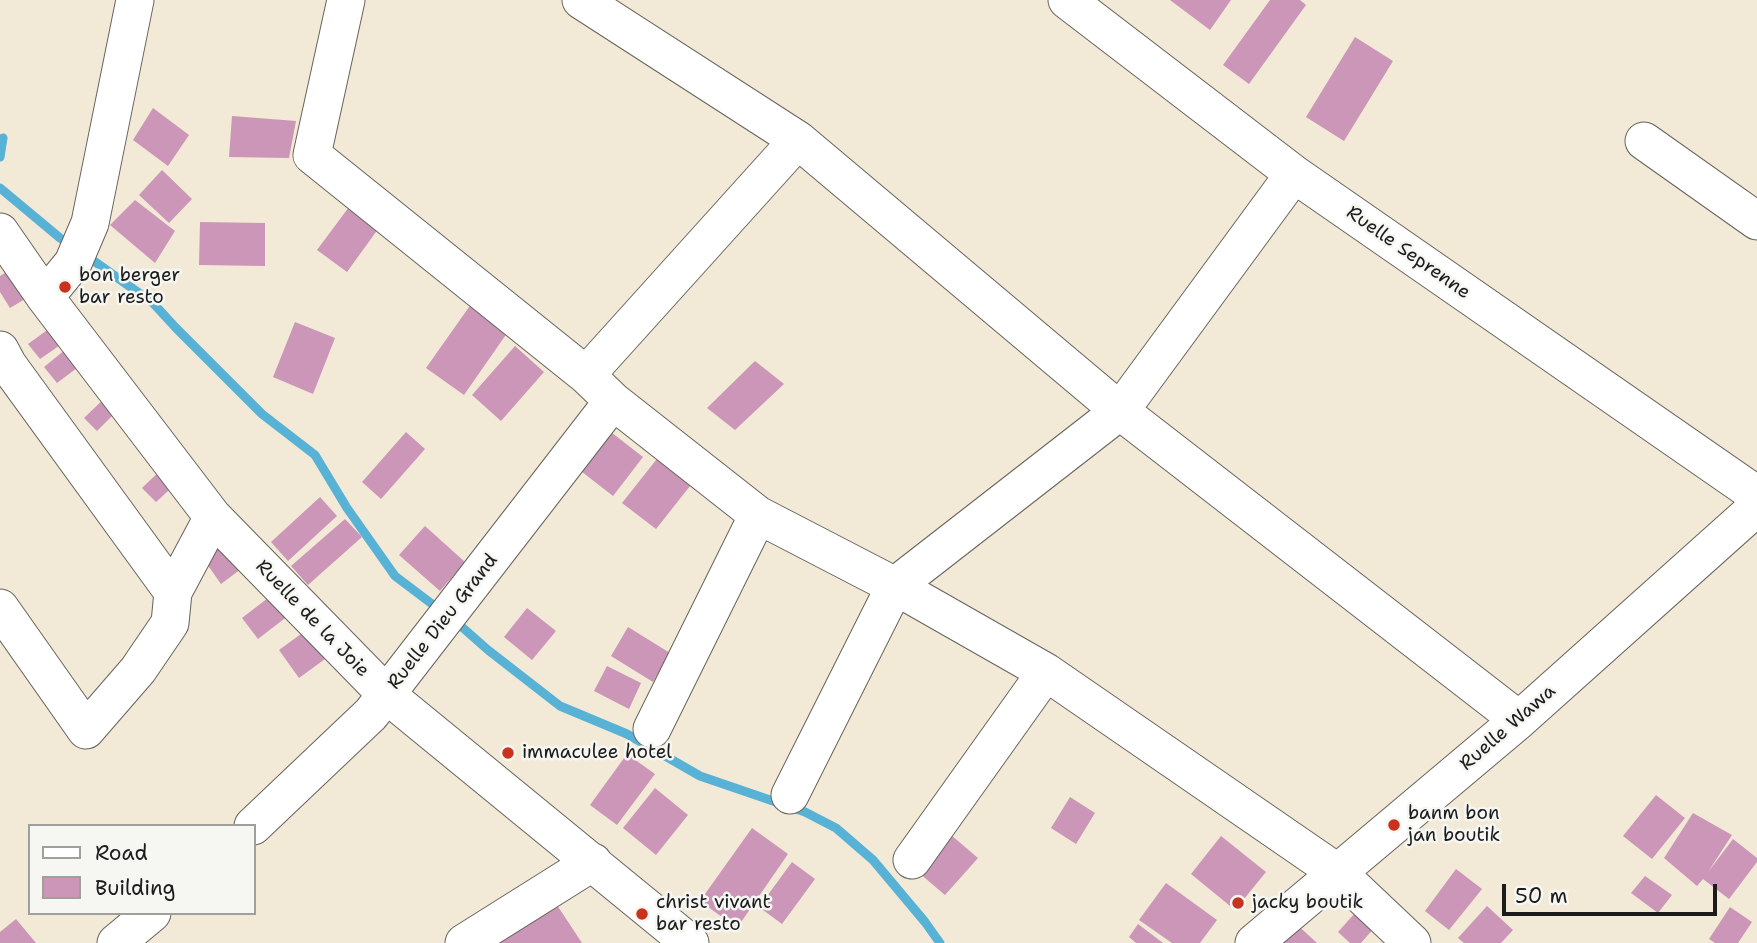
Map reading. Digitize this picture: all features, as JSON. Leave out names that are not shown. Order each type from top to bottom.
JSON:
[{"type":"street","points":[[45,297],[73,262],[90,223],[135,0]]},
{"type":"street","points":[[346,0],[312,155],[586,375],[613,401],[758,515],[895,586],[1046,673],[1338,873],[1412,943]]},
{"type":"street","points":[[581,0],[798,140],[1121,411],[1520,720]]},
{"type":"street","name":"Ruelle Seprenne","points":[[1067,0],[1294,174],[1757,495]]},
{"type":"street","points":[[586,375],[798,140]]},
{"type":"street","points":[[1644,141],[1757,221]]},
{"type":"street","points":[[790,794],[895,586],[1121,411],[1294,174]]},
{"type":"street","name":"Ruelle de la Joie","points":[[0,232],[45,297],[213,517],[387,695],[690,943]]},
{"type":"street","points":[[0,350],[8,365],[173,593]]},
{"type":"street","name":"Ruelle Dieu Grand","points":[[255,824],[371,714],[613,401]]},
{"type":"street","name":"Ruelle Wawa","points":[[1254,943],[1520,720],[1757,507]]},
{"type":"street","points":[[652,729],[758,515]]},
{"type":"street","points":[[0,608],[86,730],[138,670],[170,623],[173,593],[213,517]]},
{"type":"street","points":[[912,860],[1046,673]]},
{"type":"street","points":[[464,943],[593,862]]},
{"type":"street","points":[[116,943],[150,915]]},
{"type":"building","points":[[1170,0],[1231,0],[1210,30]]},
{"type":"building","points":[[1270,0],[1300,0],[1306,5],[1249,84],[1223,65]]},
{"type":"building","points":[[1355,37],[1393,61],[1344,141],[1306,117]]},
{"type":"building","points":[[153,108],[189,135],[168,166],[133,140]]},
{"type":"building","points":[[232,116],[296,121],[289,158],[229,157]]},
{"type":"building","points":[[162,170],[192,199],[169,223],[139,195]]},
{"type":"building","points":[[135,200],[175,231],[155,263],[110,225]]},
{"type":"building","points":[[352,203],[381,225],[347,272],[317,250]]},
{"type":"building","points":[[200,222],[265,223],[265,266],[199,265]]},
{"type":"building","points":[[18,265],[35,293],[10,308],[0,292],[0,276]]},
{"type":"building","points":[[474,300],[512,326],[464,395],[426,368]]},
{"type":"building","points":[[295,322],[335,338],[313,394],[273,377]]},
{"type":"building","points":[[57,323],[69,339],[40,359],[28,344]]},
{"type":"building","points":[[71,345],[85,362],[57,383],[44,367]]},
{"type":"building","points":[[515,346],[544,372],[501,421],[472,395]]},
{"type":"building","points":[[755,361],[784,384],[735,430],[707,408]]},
{"type":"building","points":[[110,393],[123,405],[97,431],[84,418]]},
{"type":"building","points":[[607,429],[643,457],[613,496],[577,468]]},
{"type":"building","points":[[406,432],[425,449],[381,499],[362,482]]},
{"type":"building","points":[[660,455],[694,481],[656,529],[622,503]]},
{"type":"building","points":[[165,466],[179,481],[156,502],[142,488]]},
{"type":"building","points":[[320,497],[337,516],[288,561],[271,542]]},
{"type":"building","points":[[345,519],[362,537],[308,585],[291,566]]},
{"type":"building","points":[[425,526],[465,562],[440,591],[399,555]]},
{"type":"building","points":[[229,537],[249,563],[221,584],[202,557]]},
{"type":"building","points":[[277,591],[293,612],[258,639],[242,618]]},
{"type":"building","points":[[527,608],[556,631],[532,660],[504,637]]},
{"type":"building","points":[[628,627],[670,653],[653,682],[611,656]]},
{"type":"building","points":[[305,631],[325,659],[299,678],[279,650]]},
{"type":"building","points":[[607,666],[641,683],[629,709],[594,691]]},
{"type":"building","points":[[627,754],[655,774],[617,825],[590,805]]},
{"type":"building","points":[[655,788],[688,815],[656,855],[623,828]]},
{"type":"building","points":[[1656,795],[1685,818],[1652,859],[1623,836]]},
{"type":"building","points":[[1070,797],[1095,813],[1076,844],[1051,828]]},
{"type":"building","points":[[1693,813],[1732,835],[1708,872],[1733,839],[1757,858],[1757,862],[1729,899],[1703,879],[1697,886],[1664,858]]},
{"type":"building","points":[[752,828],[788,854],[737,928],[700,901]]},
{"type":"building","points":[[944,829],[978,858],[945,895],[912,867]]},
{"type":"building","points":[[1221,836],[1266,872],[1235,910],[1191,874]]},
{"type":"building","points":[[792,862],[815,879],[782,924],[759,907]]},
{"type":"building","points":[[1456,869],[1482,889],[1449,930],[1425,911]]},
{"type":"building","points":[[1645,876],[1672,895],[1658,913],[1631,893]]},
{"type":"building","points":[[1166,883],[1217,920],[1200,943],[1172,943],[1139,920]]},
{"type":"building","points":[[553,899],[582,943],[483,943]]},
{"type":"building","points":[[1363,904],[1381,920],[1361,943],[1350,943],[1338,932]]},
{"type":"building","points":[[1487,906],[1513,930],[1501,943],[1464,943],[1458,938]]},
{"type":"building","points":[[1730,907],[1752,922],[1738,943],[1715,943],[1709,939]]},
{"type":"building","points":[[16,919],[36,943],[0,943],[0,932]]},
{"type":"building","points":[[1292,920],[1317,943],[1270,943]]},
{"type":"building","points":[[1138,924],[1163,943],[1136,943],[1129,937]]},
{"type":"waterway","points":[[0,157],[3,138]]},
{"type":"waterway","points":[[0,188],[72,246]]},
{"type":"waterway","points":[[84,254],[153,303],[262,414],[315,455],[347,508],[395,576],[436,607]]},
{"type":"waterway","points":[[454,620],[560,706],[627,734],[700,776],[805,812],[836,828],[873,860],[940,943]]},
{"type":"place","name":"bon berger bar resto","points":[[65,287]]},
{"type":"place","name":"immaculee hotel","points":[[508,753]]},
{"type":"place","name":"banm bon jan boutik","points":[[1394,825]]},
{"type":"place","name":"jacky boutik","points":[[1238,903]]},
{"type":"place","name":"christ vivant bar resto","points":[[642,914]]}]
